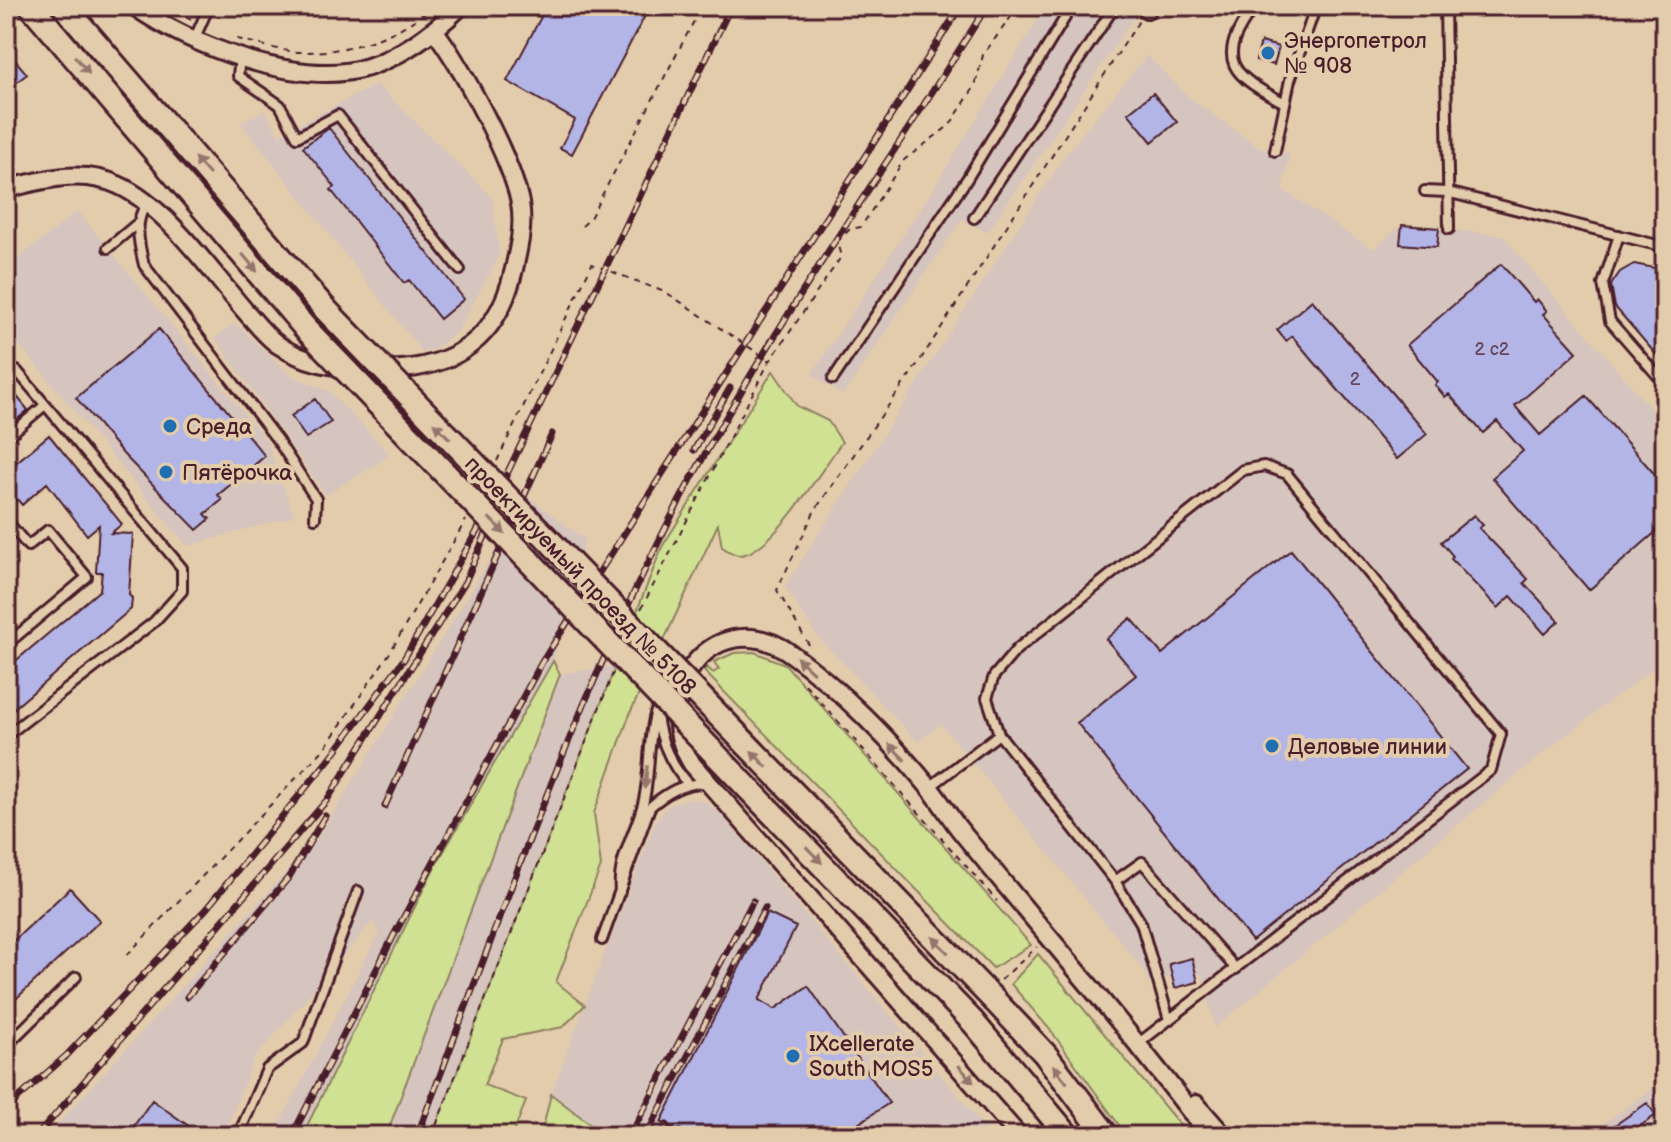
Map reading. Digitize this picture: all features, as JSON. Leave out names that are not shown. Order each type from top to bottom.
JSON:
[{"type":"main road","name":"проектируемый проезд № 5108","points":[[31,6],[306,329],[973,1022],[1068,1136]]},
{"type":"main road","name":"проектируемый проезд № 5108","points":[[64,6],[326,310],[998,990],[1107,1136]]},
{"type":"street","points":[[134,6],[194,40],[240,56],[275,66],[340,72],[368,67],[434,30],[461,6]]},
{"type":"street","points":[[6,189],[48,179],[83,176],[116,184],[148,203],[266,334],[294,355],[330,366],[398,372],[435,365],[464,350],[489,326],[503,306],[517,256],[521,207],[505,161],[449,50],[434,30]]},
{"type":"street","points":[[1019,1136],[685,752],[675,717],[679,692],[697,660],[720,644],[747,638],[783,648],[863,717],[930,787],[958,828],[1139,1043],[1224,1136]]},
{"type":"street","points":[[1139,1043],[1209,1136]]},
{"type":"lane","points":[[194,40],[209,6]]},
{"type":"lane","points":[[833,379],[967,179],[1072,6]]},
{"type":"lane","points":[[974,218],[1115,6]]},
{"type":"lane","points":[[1255,6],[1237,36],[1232,62],[1236,73],[1248,83],[1285,103]]},
{"type":"lane","points":[[1275,151],[1285,103],[1316,6]]},
{"type":"lane","points":[[1445,6],[1449,229]]},
{"type":"lane","points":[[240,56],[238,76],[280,105],[297,137],[338,115],[460,270]]},
{"type":"lane","points":[[1425,191],[1447,192],[1665,247]]},
{"type":"lane","points":[[148,203],[140,213],[139,222],[138,240],[144,265],[278,441],[316,499],[315,518]]},
{"type":"lane","points":[[108,248],[139,222]]},
{"type":"lane","points":[[1619,235],[1603,284],[1610,321],[1665,384]]},
{"type":"lane","points":[[6,370],[17,371],[182,568],[182,591],[154,622],[6,736]]},
{"type":"lane","points":[[6,438],[45,405]]},
{"type":"lane","points":[[1139,1043],[1236,969],[1491,770],[1501,734],[1287,474],[1264,466],[1243,470],[1017,649],[994,676],[987,698],[999,734],[1115,881],[1141,923],[1169,1020]]},
{"type":"lane","points":[[6,520],[28,546],[48,530],[87,577],[6,645]]},
{"type":"lane","points":[[620,892],[618,873],[643,803],[656,707],[673,679],[697,660]]},
{"type":"lane","points":[[656,707],[660,739],[675,769],[688,784]]},
{"type":"lane","points":[[930,787],[999,734]]},
{"type":"lane","points":[[602,940],[650,807],[663,796],[688,784],[711,785]]},
{"type":"lane","points":[[1115,881],[1142,862],[1236,969]]},
{"type":"lane","points":[[238,1136],[267,1069],[303,1043],[358,891]]},
{"type":"lane","points":[[6,1046],[76,977]]},
{"type":"path","points":[[163,6],[201,24]]},
{"type":"path","points":[[236,39],[298,52],[367,45],[416,21],[434,6]]},
{"type":"path","points":[[582,226],[589,220],[702,6]]},
{"type":"path","points":[[641,610],[770,361],[841,257],[837,242],[850,229],[861,227],[904,160],[950,125],[975,86],[983,55],[1019,6]]},
{"type":"path","points":[[809,645],[777,590],[815,510],[919,362],[1146,7]]},
{"type":"path","points":[[491,472],[592,264],[667,293],[770,361]]},
{"type":"path","points":[[127,955],[324,749],[389,654],[470,513]]},
{"type":"path","points":[[432,1136],[615,666]]},
{"type":"path","points":[[998,990],[1038,947]]},
{"type":"shaded area","points":[[1046,6],[1142,6],[987,233],[962,219],[843,395],[811,375],[927,199]]},
{"type":"shaded area","points":[[1147,55],[1189,97],[1259,147],[1290,154],[1282,189],[1372,249],[1402,225],[1502,235],[1665,425],[1665,659],[1547,750],[1215,1028],[1202,974],[1196,975],[1198,982],[1175,988],[1172,977],[1148,983],[1143,969],[941,724],[918,742],[816,635],[785,586],[1066,154]]},
{"type":"shaded area","points":[[377,84],[492,197],[499,253],[496,262],[457,332],[435,349],[422,352],[241,123],[265,110],[279,135]]},
{"type":"shaded area","points":[[78,211],[267,441],[294,516],[187,546],[6,329],[6,268]]},
{"type":"shaded area","points":[[235,323],[292,376],[329,391],[391,455],[326,495],[215,338]]},
{"type":"shaded area","points":[[529,498],[585,539],[553,661],[432,872],[302,1136],[273,1136],[380,931],[372,922],[253,1060],[224,1136],[47,1136],[319,836]]},
{"type":"shaded area","points":[[614,666],[432,1136],[386,1136],[560,674]]},
{"type":"shaded area","points":[[686,799],[703,800],[721,814],[992,1136],[595,1136],[597,1130],[551,1094],[654,825],[667,806]]},
{"type":"shaded area","points":[[1665,1080],[1665,1136],[1586,1136]]},
{"type":"green space","points":[[773,371],[797,406],[828,421],[842,442],[784,522],[757,548],[742,555],[722,547],[718,524],[631,711],[594,813],[601,866],[556,982],[585,1005],[563,1027],[503,1039],[484,1085],[526,1101],[512,1136],[432,1136],[662,547]]},
{"type":"green space","points":[[754,652],[785,664],[1031,945],[993,968],[704,671],[707,667],[713,673],[719,669],[714,662],[734,653]]},
{"type":"green space","points":[[553,661],[560,674],[386,1136],[302,1136],[432,872]]},
{"type":"green space","points":[[1038,954],[1189,1136],[1127,1136],[1052,1032],[1011,984]]},
{"type":"green space","points":[[551,1094],[598,1130],[595,1136],[541,1136]]},
{"type":"building","points":[[521,6],[650,6],[572,154],[560,148],[575,120],[507,81],[541,17]]},
{"type":"building","name":"Энергопетрол № 908","points":[[1261,42],[1279,47],[1274,65],[1256,60]]},
{"type":"building","points":[[6,49],[27,74],[6,91]]},
{"type":"building","points":[[1153,93],[1177,122],[1152,142],[1128,113]]},
{"type":"building","points":[[329,128],[464,299],[440,319],[409,280],[404,283],[331,190],[335,187],[303,147]]},
{"type":"building","points":[[1402,225],[1439,228],[1437,247],[1400,244]]},
{"type":"building","points":[[1501,264],[1534,302],[1537,299],[1547,311],[1543,314],[1577,352],[1515,406],[1540,435],[1586,396],[1665,486],[1665,524],[1589,590],[1492,478],[1523,451],[1497,421],[1483,433],[1449,394],[1445,397],[1435,385],[1438,382],[1407,345]]},
{"type":"building","points":[[1634,264],[1665,270],[1665,365],[1615,307],[1611,285],[1620,272]]},
{"type":"building","points":[[1312,300],[1427,434],[1397,459],[1292,336],[1286,341],[1277,330]]},
{"type":"building","name":"Среда","points":[[159,329],[265,456],[218,495],[222,500],[205,514],[210,519],[197,530],[124,455],[76,398]]},
{"type":"building","points":[[14,393],[28,410],[6,429],[6,400]]},
{"type":"building","points":[[315,399],[331,422],[306,438],[291,416]]},
{"type":"building","points":[[49,435],[122,524],[111,533],[133,534],[131,609],[6,715],[6,669],[100,590],[102,572],[96,572],[99,525],[87,535],[47,483],[22,505],[17,499],[12,504],[6,497],[6,471]]},
{"type":"building","points":[[1474,515],[1483,525],[1479,528],[1528,579],[1524,583],[1559,621],[1545,634],[1511,596],[1498,608],[1451,559],[1453,556],[1441,542]]},
{"type":"building","name":"Деловые линии","points":[[1291,550],[1467,769],[1252,941],[1077,723],[1136,675],[1106,639],[1131,618],[1162,654]]},
{"type":"building","points":[[70,888],[100,921],[6,1008],[6,948]]},
{"type":"building","name":"IXcellerate South MOS5","points":[[767,913],[796,927],[759,1000],[775,1009],[808,986],[889,1103],[855,1126],[862,1136],[688,1136],[661,1122]]},
{"type":"building","points":[[1192,958],[1198,982],[1175,988],[1169,964]]},
{"type":"building","points":[[152,1100],[190,1127],[184,1136],[127,1136]]},
{"type":"building","points":[[1647,1103],[1656,1115],[1626,1136],[1599,1136]]},
{"type":"railway","points":[[6,1109],[67,1055],[206,909],[331,757],[404,659],[493,503],[731,6]]},
{"type":"railway","points":[[292,1136],[394,935],[542,662],[961,6]]},
{"type":"railway","points":[[417,1136],[561,759],[660,539],[696,470],[775,335],[987,6]]},
{"type":"railway","points":[[694,450],[730,388]]},
{"type":"railway","points":[[385,806],[552,434]]},
{"type":"railway","points":[[37,1136],[327,800],[465,582],[490,525]]},
{"type":"railway","points":[[187,997],[289,877],[325,816]]},
{"type":"railway","points":[[630,1136],[753,901]]},
{"type":"railway","points":[[646,1136],[765,908]]},
{"type":"railway","points":[[661,1136],[667,1125]]},
{"type":"railway","points":[[678,1136],[680,1132]]},
{"type":"place","name":"Энергопетрол № 908","points":[[1268,53]]},
{"type":"place","name":"Среда","points":[[170,426]]},
{"type":"place","name":"Пятёрочка","points":[[166,472]]},
{"type":"place","name":"Деловые линии","points":[[1272,746]]},
{"type":"place","name":"IXcellerate South MOS5","points":[[793,1056]]}]
